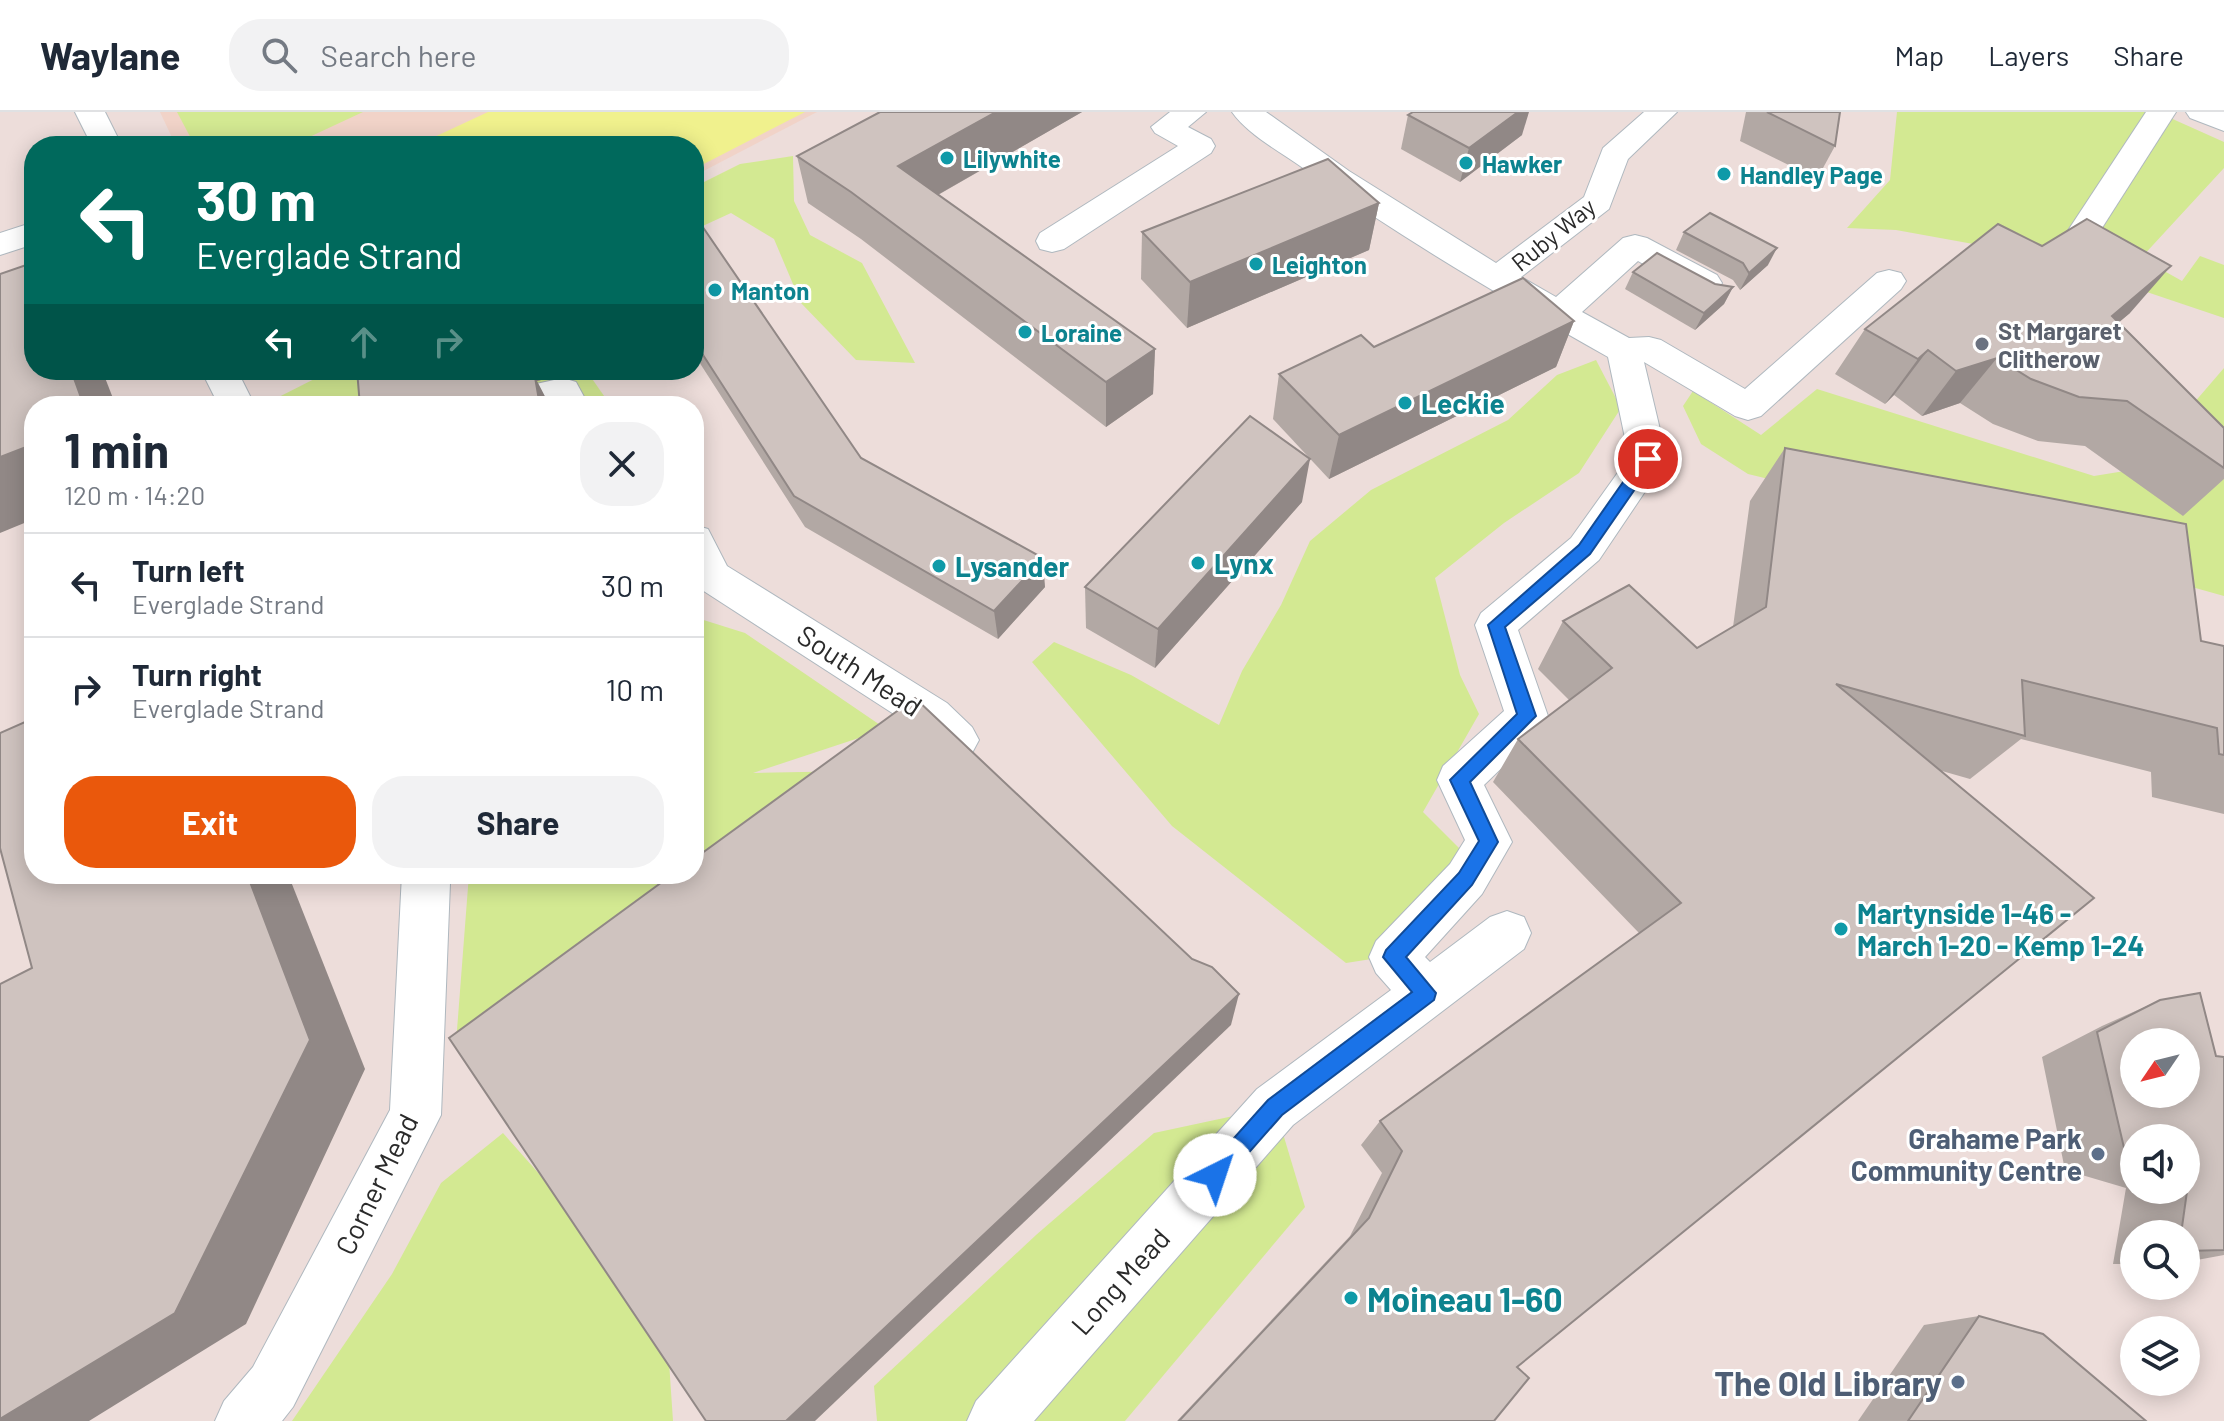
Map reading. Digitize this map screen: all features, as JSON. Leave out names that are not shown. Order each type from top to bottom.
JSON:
[{"type":"street","points":[[90,112],[102,136]]},
{"type":"street","points":[[1052,241],[1200,146],[1166,127],[1191,112]]},
{"type":"street","points":[[1247,112],[1297,152],[1451,253],[1624,351],[1649,349],[1748,407],[1889,281]]},
{"type":"street","name":"Ruby Way","points":[[1497,279],[1598,202],[1614,155],[1662,112]]},
{"type":"street","points":[[2081,235],[2161,112]]},
{"type":"street","points":[[2201,112],[2224,122]]},
{"type":"street","points":[[0,244],[24,236]]},
{"type":"street","points":[[1559,314],[1635,246],[1720,291]]},
{"type":"street","points":[[1426,993],[1393,957],[1466,879],[1489,842],[1459,780],[1527,716],[1496,625],[1585,549],[1648,459],[1624,351]]},
{"type":"street","points":[[539,396],[563,391],[566,396]]},
{"type":"street","name":"South Mead","points":[[704,570],[932,716],[989,770]]},
{"type":"street","name":"Corner Mead","points":[[244,1421],[273,1387],[415,1115],[427,884]]},
{"type":"street","name":"Long Mead","points":[[996,1421],[1275,1107],[1507,933]]},
{"type":"shaded area","points":[[160,112],[817,112],[704,171],[704,136],[171,136]]},
{"type":"shaded area","points":[[488,112],[805,112],[704,164],[704,136],[436,136]]},
{"type":"green space","points":[[177,112],[363,112],[311,136],[190,136]]},
{"type":"green space","points":[[1897,112],[2157,112],[2224,142],[2224,168],[2141,258],[2182,281],[2200,256],[2224,265],[2224,318],[2040,256],[1896,230],[1847,228],[1890,180]]},
{"type":"green space","points":[[793,156],[794,201],[810,235],[862,263],[915,363],[856,360],[801,303],[774,239],[731,213],[704,225],[704,182],[740,164]]},
{"type":"green space","points":[[1596,360],[1621,408],[1579,473],[1504,523],[1435,578],[1460,675],[1479,714],[1423,812],[1470,859],[1378,958],[1346,963],[1172,826],[1032,662],[1054,642],[1131,675],[1219,725],[1242,671],[1281,605],[1310,541],[1371,490],[1508,420],[1557,375]]},
{"type":"green space","points":[[2224,368],[2224,596],[2049,547],[1748,474],[1701,444],[1683,406],[1693,391],[1761,435],[1817,389],[2094,476],[2137,469]]},
{"type":"green space","points":[[312,380],[593,380],[604,396],[281,396]]},
{"type":"green space","points":[[704,620],[745,633],[886,729],[753,773],[856,771],[704,874]]},
{"type":"green space","points":[[468,884],[690,884],[456,1043]]},
{"type":"green space","points":[[1275,1107],[1305,1207],[1125,1421],[877,1421],[874,1386],[1036,1235],[1154,1133]]},
{"type":"green space","points":[[503,1133],[666,1317],[673,1421],[292,1421],[392,1274],[441,1183]]},
{"type":"building","points":[[880,112],[996,112],[898,166],[1155,349],[1106,382],[851,192],[797,156]]},
{"type":"building","points":[[1413,112],[1518,112],[1469,148],[1408,115]]},
{"type":"building","points":[[1767,112],[1840,112],[1835,146]]},
{"type":"building","points":[[1328,159],[1379,203],[1190,282],[1142,232]]},
{"type":"building","points":[[1710,213],[1777,248],[1749,273],[1743,263],[1684,232]]},
{"type":"building","points":[[2087,219],[2171,266],[2112,316],[2224,428],[2224,468],[2127,401],[2079,397],[2031,379],[1997,358],[1956,371],[1928,350],[1918,359],[1865,329],[1998,224],[2042,246]]},
{"type":"building","points":[[704,229],[861,458],[1043,558],[994,611],[794,496],[704,356]]},
{"type":"building","points":[[1657,253],[1715,284],[1733,287],[1704,313],[1633,272]]},
{"type":"building","points":[[24,266],[24,380],[75,380],[80,396],[24,396],[24,448],[0,457],[0,274]]},
{"type":"building","points":[[1523,278],[1574,321],[1339,435],[1279,374],[1361,335],[1374,347]]},
{"type":"building","points":[[358,380],[536,380],[538,396],[359,396]]},
{"type":"building","points":[[1250,416],[1310,459],[1158,629],[1085,587]]},
{"type":"building","name":"Martynside 1-46 - March 1-20 - Kemp 1-24","points":[[1785,448],[2186,524],[2201,641],[2224,646],[2224,755],[2219,754],[2217,728],[2022,680],[2025,736],[1836,684],[2094,898],[1517,1367],[1529,1378],[1494,1421],[1179,1421],[1369,1218],[1402,1151],[1380,1121],[1681,903],[1518,739],[1612,668],[1563,621],[1629,585],[1697,648],[1766,607]]},
{"type":"building","points":[[915,698],[1192,959],[1212,967],[1239,994],[786,1421],[706,1421],[449,1038],[659,884],[704,884],[704,852]]},
{"type":"building","points":[[24,722],[24,884],[251,884],[310,1040],[175,1313],[0,1419],[0,984],[32,968],[0,848],[0,733]]},
{"type":"building","points":[[2200,993],[2216,1056],[2224,1057],[2224,1250],[2200,1251],[2200,1220],[2183,1220],[2185,1204],[2200,1204],[2200,1124],[2120,1124],[2120,1131],[2097,1032],[2160,1000]]},
{"type":"building","points":[[1979,1316],[2043,1334],[2146,1421],[1908,1421]]},
{"type":"place","name":"Lilywhite","points":[[947,158]]},
{"type":"place","name":"Hawker","points":[[1466,163]]},
{"type":"place","name":"Handley Page","points":[[1724,174]]},
{"type":"place","name":"Leighton","points":[[1256,264]]},
{"type":"place","name":"Manton","points":[[715,290]]},
{"type":"place","name":"Loraine","points":[[1025,332]]},
{"type":"place","name":"St Margaret Clitherow","points":[[1982,344]]},
{"type":"place","name":"Leckie","points":[[1405,403]]},
{"type":"place","name":"Lynx","points":[[1198,563]]},
{"type":"place","name":"Lysander","points":[[939,566]]},
{"type":"place","name":"Martynside 1-46 - March 1-20 - Kemp 1-24","points":[[1841,929]]},
{"type":"place","name":"Grahame Park Community Centre","points":[[2098,1154]]},
{"type":"place","name":"Moineau 1-60","points":[[1351,1298]]},
{"type":"place","name":"The Old Library","points":[[1958,1382]]},
{"type":"route","points":[[1215,1175],[1275,1107],[1426,993],[1393,957],[1466,879],[1489,842],[1459,780],[1527,716],[1496,625],[1585,549],[1648,459]]}]
